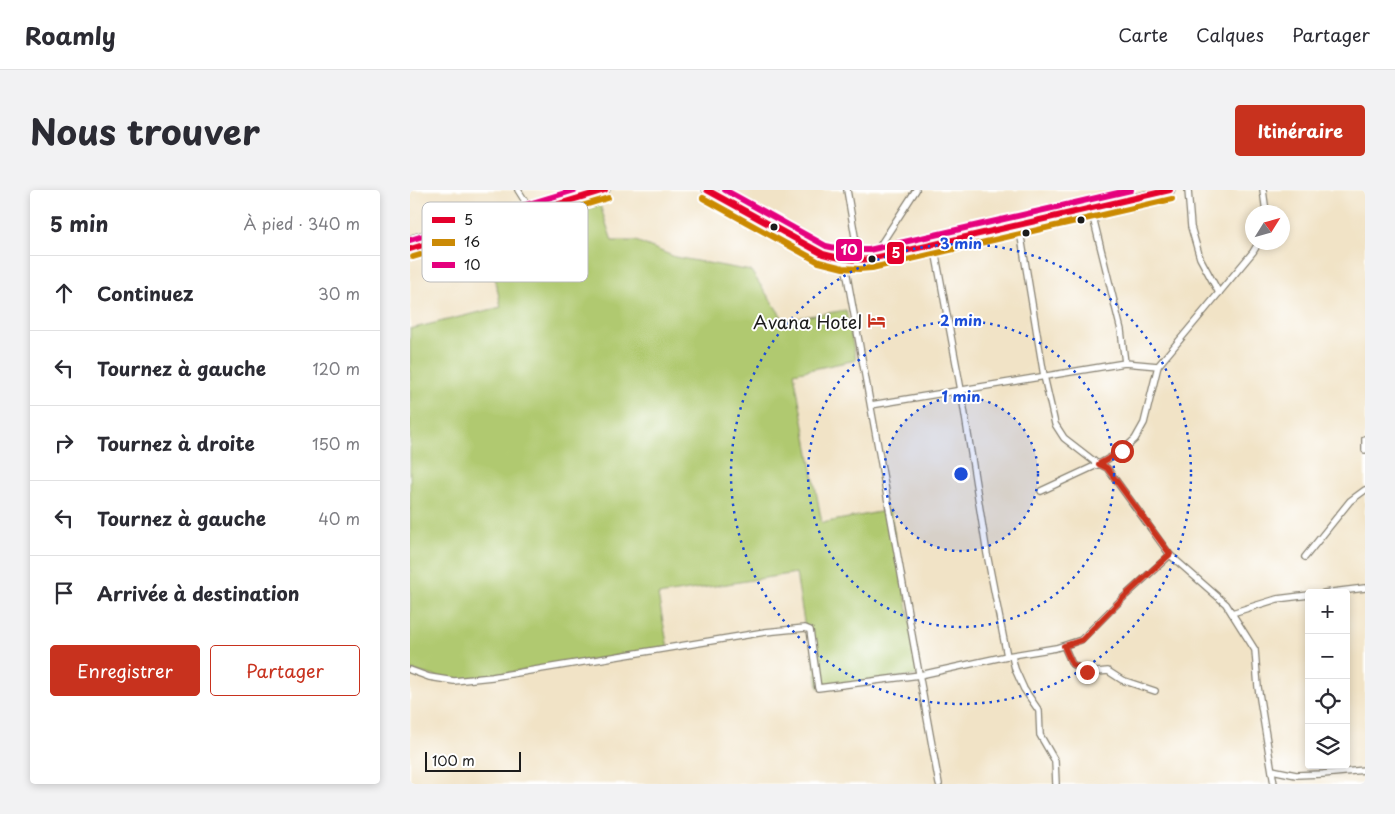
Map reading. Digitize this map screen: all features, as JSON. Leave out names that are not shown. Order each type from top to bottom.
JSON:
[{"type":"main road","points":[[565,202],[605,190]]},
{"type":"main road","points":[[707,190],[815,250],[830,256],[859,260],[1091,209],[1129,195],[1170,190]]},
{"type":"main road","points":[[540,202],[573,191]]},
{"type":"main road","points":[[410,249],[422,245]]},
{"type":"street","points":[[518,190],[526,202]]},
{"type":"street","points":[[847,190],[859,260]]},
{"type":"street","points":[[872,258],[916,190]]},
{"type":"street","points":[[1188,190],[1191,228],[1200,258],[1219,293]]},
{"type":"street","points":[[1262,190],[1265,205]]},
{"type":"street","points":[[1091,209],[1121,330],[1125,363]]},
{"type":"street","points":[[1019,225],[1044,376],[1055,424],[1064,438],[1107,468],[1170,554],[1226,604],[1255,650],[1258,687],[1274,784]]},
{"type":"street","points":[[934,245],[961,390],[987,554],[1010,656],[1024,689],[1038,711],[1040,735],[1055,761],[1056,784]]},
{"type":"street","points":[[1041,491],[1099,464],[1122,451],[1135,439],[1144,423],[1158,366],[1254,250]]},
{"type":"street","points":[[844,259],[939,784]]},
{"type":"street","points":[[871,405],[1125,363],[1158,366]]},
{"type":"street","points":[[1365,439],[1365,450]]},
{"type":"street","points":[[1305,557],[1350,501],[1365,490]]},
{"type":"street","points":[[410,670],[430,677],[454,681],[492,677],[765,632],[805,628],[810,630],[818,688],[920,675],[1056,648],[1082,640],[1170,554]]},
{"type":"street","points":[[1350,590],[1365,588]]},
{"type":"street","points":[[1232,613],[1277,599],[1305,596]]},
{"type":"street","points":[[1064,646],[1072,664],[1087,672],[1108,671],[1122,680],[1155,691]]},
{"type":"street","points":[[1272,770],[1296,775],[1365,770]]},
{"type":"green space","points":[[600,205],[612,241],[636,241],[675,257],[751,271],[784,320],[846,310],[856,360],[794,373],[822,523],[890,510],[920,675],[818,688],[810,631],[805,628],[796,573],[658,595],[668,648],[454,681],[410,670],[410,329],[501,307],[496,282],[588,282],[588,209]]},
{"type":"transit line","name":"10","points":[[535,202],[575,190]]},
{"type":"transit line","name":"5","points":[[565,202],[605,190]]},
{"type":"transit line","name":"5","points":[[707,190],[823,254],[858,260],[870,259],[1170,190]]},
{"type":"transit line","name":"10","points":[[725,190],[826,246],[845,250],[869,250],[1131,190]]},
{"type":"transit line","name":"16","points":[[588,204],[608,198]]},
{"type":"transit line","name":"16","points":[[703,198],[819,262],[843,268],[859,269],[872,268],[1172,199]]},
{"type":"transit line","name":"10","points":[[410,240],[422,236]]},
{"type":"transit line","name":"5","points":[[410,249],[422,245]]},
{"type":"transit line","name":"16","points":[[413,257],[422,254]]},
{"type":"place","name":"Avana Hotel","points":[[876,321]]},
{"type":"route","points":[[1087,672],[1072,664],[1064,646],[1082,640],[1170,554],[1107,468],[1099,464],[1122,451]]}]
